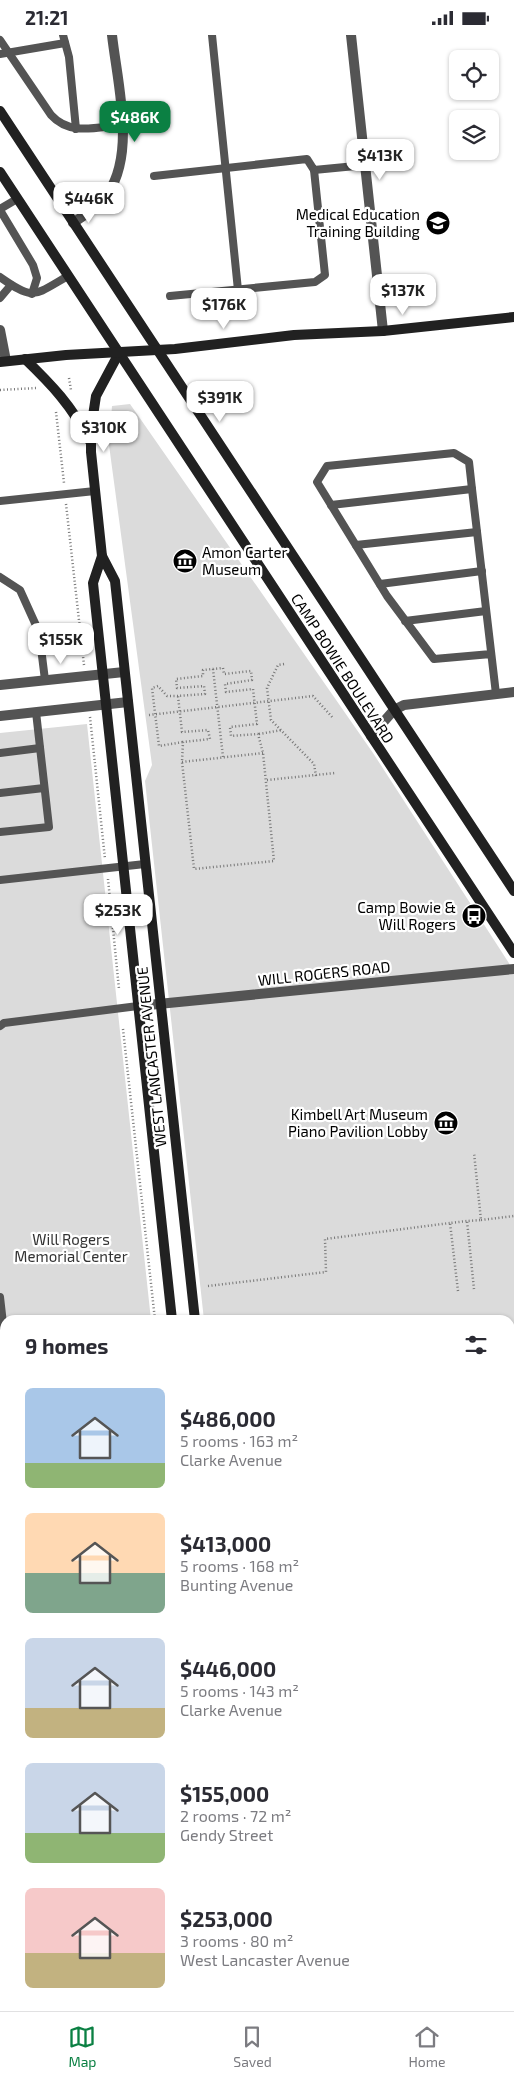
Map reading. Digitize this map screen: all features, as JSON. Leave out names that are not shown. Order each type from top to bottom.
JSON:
[{"type":"main road","name":"CAMP BOWIE BOULEVARD","points":[[0,111],[514,891]]},
{"type":"main road","name":"CAMP BOWIE BOULEVARD","points":[[0,173],[514,953]]},
{"type":"main road","points":[[3,361],[157,350],[294,335],[383,331],[514,317]]},
{"type":"main road","name":"WEST LANCASTER AVENUE","points":[[119,353],[96,396],[91,443],[102,556],[114,581],[194,1315]]},
{"type":"main road","points":[[25,359],[72,409],[91,443]]},
{"type":"main road","name":"WEST LANCASTER AVENUE","points":[[102,556],[93,583],[171,1315]]},
{"type":"street","points":[[74,223],[94,208],[108,193],[120,169],[123,151],[122,125],[112,35]]},
{"type":"street","points":[[351,35],[383,331]]},
{"type":"street","points":[[0,330],[3,361]]},
{"type":"street","points":[[0,685],[124,672]]},
{"type":"street","points":[[371,736],[394,710],[404,705],[514,692]]},
{"type":"street","points":[[0,716],[128,702]]},
{"type":"street","name":"WILL ROGERS ROAD","points":[[138,1006],[514,969]]},
{"type":"lane","points":[[212,35],[238,290]]},
{"type":"lane","points":[[3,53],[64,39],[69,57],[76,129]]},
{"type":"lane","points":[[0,40],[3,53],[51,115],[61,125],[76,129],[122,125]]},
{"type":"lane","points":[[154,176],[307,159],[314,170],[325,275],[315,282],[170,296]]},
{"type":"lane","points":[[314,170],[366,165]]},
{"type":"lane","points":[[17,199],[0,209],[33,265],[37,278],[32,294]]},
{"type":"lane","points":[[0,277],[22,293],[32,294],[68,276]]},
{"type":"lane","points":[[0,297],[11,285]]},
{"type":"lane","points":[[491,654],[434,659],[380,584],[317,482],[327,466],[454,453],[469,462],[496,694]]},
{"type":"lane","points":[[331,505],[472,489]]},
{"type":"lane","points":[[0,501],[95,491]]},
{"type":"lane","points":[[356,545],[477,532]]},
{"type":"lane","points":[[380,584],[482,571]]},
{"type":"lane","points":[[0,577],[20,590],[39,632],[45,680]]},
{"type":"lane","points":[[406,621],[486,611]]},
{"type":"lane","points":[[0,832],[49,827],[36,712]]},
{"type":"lane","points":[[0,753],[40,748]]},
{"type":"lane","points":[[0,793],[44,788]]},
{"type":"lane","points":[[0,880],[145,864]]},
{"type":"lane","points":[[0,1026],[4,1023],[138,1006]]},
{"type":"lane","points":[[0,1297],[2,1315]]},
{"type":"path","points":[[69,378],[71,391]]},
{"type":"path","points":[[0,390],[35,387],[41,392]]},
{"type":"path","points":[[56,405],[85,675]]},
{"type":"path","points":[[284,664],[278,665],[267,688],[272,719],[314,764],[316,775]]},
{"type":"path","points":[[178,696],[182,732],[208,730],[210,739],[159,746],[152,687],[158,685],[167,696],[205,694],[204,685],[177,688],[176,679],[203,677],[203,671],[213,669],[223,668],[224,673],[251,671],[252,680],[225,683],[226,692],[253,689],[257,724],[230,727],[231,736],[282,730]]},
{"type":"path","points":[[213,669],[223,757]]},
{"type":"path","points":[[149,715],[313,697],[333,718]]},
{"type":"path","points":[[89,707],[119,989]]},
{"type":"path","points":[[183,742],[182,762],[194,869],[274,861],[264,753],[258,734]]},
{"type":"path","points":[[182,762],[264,753]]},
{"type":"path","points":[[267,781],[335,773]]},
{"type":"path","points":[[123,1029],[154,1315]]},
{"type":"path","points":[[474,1153],[482,1219]]},
{"type":"path","points":[[208,1286],[326,1272],[325,1239],[514,1216]]},
{"type":"path","points":[[467,1221],[474,1289]]},
{"type":"path","points":[[450,1223],[458,1291]]},
{"type":"green space","points":[[130,404],[373,753],[514,971],[514,1315],[203,1315],[145,781],[152,765],[109,445],[112,406]]},
{"type":"green space","name":"Will Rogers Memorial Center","points":[[87,724],[150,1315],[0,1315],[0,733]]},
{"type":"place","name":"Medical Education Training Building","points":[[438,223]]},
{"type":"place","name":"Amon Carter Museum","points":[[185,561]]},
{"type":"place","name":"Camp Bowie & Will Rogers","points":[[474,916]]},
{"type":"place","name":"Kimbell Art Museum Piano Pavilion Lobby","points":[[446,1123]]}]
